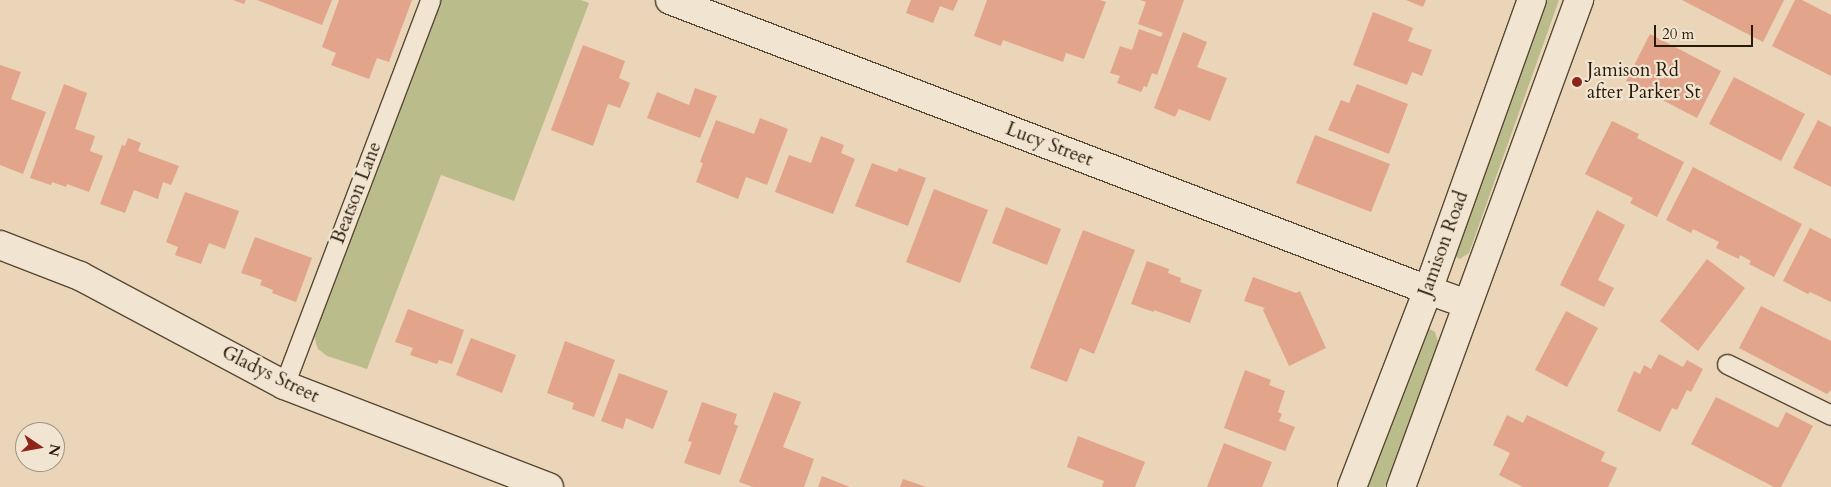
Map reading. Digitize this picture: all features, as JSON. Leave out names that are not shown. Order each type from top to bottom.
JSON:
[{"type":"street","name":"Lucy Street","points":[[670,0],[1467,304]]},
{"type":"street","name":"Jamison Road","points":[[1352,487],[1428,290],[1532,0]]},
{"type":"street","points":[[1401,487],[1579,0]]},
{"type":"street","name":"Gladys Street","points":[[0,245],[80,276],[284,385],[549,487]]},
{"type":"lane","name":"Beatson Lane","points":[[284,385],[430,0]]},
{"type":"lane","points":[[1728,364],[1831,415]]},
{"type":"green space","points":[[441,0],[581,0],[589,3],[514,201],[441,175],[367,369],[327,356],[318,349],[314,336],[317,321]]},
{"type":"green space","points":[[1547,0],[1559,0],[1469,253],[1460,259],[1452,255],[1451,245]]},
{"type":"green space","points":[[1428,328],[1435,332],[1438,342],[1385,487],[1360,487]]},
{"type":"building","points":[[233,0],[246,0],[244,4]]},
{"type":"building","points":[[257,0],[332,0],[322,25]]},
{"type":"building","points":[[339,0],[412,0],[389,62],[377,58],[369,79],[331,65],[336,53],[322,47]]},
{"type":"building","points":[[911,0],[958,0],[953,11],[940,6],[933,23],[906,13]]},
{"type":"building","points":[[987,0],[1100,0],[1106,2],[1084,59],[1066,53],[1063,62],[1003,40],[1001,46],[974,36]]},
{"type":"building","points":[[1140,0],[1184,0],[1157,75],[1152,73],[1147,87],[1144,86],[1141,92],[1117,83],[1120,76],[1110,73],[1120,46],[1132,50],[1139,29],[1161,37],[1163,33],[1138,24],[1146,2]]},
{"type":"building","points":[[1406,0],[1426,0],[1423,7]]},
{"type":"building","points":[[1682,0],[1784,0],[1763,42]]},
{"type":"building","points":[[1795,0],[1802,0],[1831,15],[1831,76],[1772,46]]},
{"type":"building","points":[[1373,12],[1413,28],[1408,41],[1432,50],[1422,76],[1412,72],[1407,85],[1353,65]]},
{"type":"building","points":[[1183,32],[1207,42],[1197,67],[1227,78],[1210,121],[1179,109],[1175,117],[1154,108]]},
{"type":"building","points":[[1650,34],[1721,71],[1697,118],[1626,81]]},
{"type":"building","points":[[583,45],[625,61],[619,78],[630,83],[620,108],[608,104],[593,146],[551,130]]},
{"type":"building","points":[[0,65],[21,72],[11,99],[46,112],[23,174],[0,165]]},
{"type":"building","points":[[1734,77],[1805,114],[1781,161],[1709,124]]},
{"type":"building","points":[[64,84],[87,93],[75,129],[95,136],[90,151],[103,156],[89,192],[67,184],[66,187],[52,182],[51,185],[30,178]]},
{"type":"building","points":[[1357,84],[1408,104],[1389,154],[1328,130],[1341,100],[1349,103]]},
{"type":"building","points":[[695,88],[717,96],[700,138],[647,118],[657,92],[689,105]]},
{"type":"building","points":[[760,118],[788,129],[767,185],[746,177],[738,199],[696,182],[703,163],[700,162],[716,120],[754,134]]},
{"type":"building","points":[[1818,120],[1831,127],[1831,187],[1793,168]]},
{"type":"building","points":[[1612,121],[1639,134],[1637,138],[1684,162],[1657,217],[1630,203],[1633,198],[1585,174]]},
{"type":"building","points":[[1315,135],[1390,164],[1371,212],[1296,183]]},
{"type":"building","points":[[821,136],[844,145],[841,153],[855,159],[833,214],[775,192],[789,155],[811,163]]},
{"type":"building","points":[[128,138],[141,143],[138,151],[179,166],[171,185],[163,182],[158,199],[134,190],[125,213],[100,204],[122,145],[125,146]]},
{"type":"building","points":[[872,163],[897,172],[899,168],[926,178],[908,226],[855,206]]},
{"type":"building","points":[[1693,167],[1802,224],[1774,277],[1749,264],[1751,261],[1740,255],[1739,259],[1716,248],[1719,242],[1693,229],[1691,233],[1666,220]]},
{"type":"building","points":[[934,189],[988,210],[960,283],[906,262]]},
{"type":"building","points":[[185,192],[239,211],[225,249],[209,243],[201,264],[175,255],[178,247],[166,242]]},
{"type":"building","points":[[1006,207],[1061,229],[1047,265],[992,243]]},
{"type":"building","points":[[1597,210],[1625,225],[1598,280],[1614,288],[1604,307],[1560,285]]},
{"type":"building","points":[[1810,228],[1831,239],[1831,302],[1810,292],[1808,294],[1783,281]]},
{"type":"building","points":[[1083,230],[1135,250],[1094,354],[1080,348],[1067,382],[1030,368]]},
{"type":"building","points":[[255,237],[312,258],[296,302],[272,293],[273,290],[260,285],[262,280],[241,273]]},
{"type":"building","points":[[1707,259],[1745,288],[1698,351],[1660,321]]},
{"type":"building","points":[[1147,261],[1169,269],[1168,273],[1181,278],[1180,282],[1202,290],[1190,323],[1131,304]]},
{"type":"building","points":[[1253,277],[1296,293],[1300,291],[1326,348],[1289,366],[1263,310],[1265,308],[1244,301]]},
{"type":"building","points":[[1761,306],[1831,341],[1831,390],[1827,394],[1739,348]]},
{"type":"building","points":[[408,309],[464,330],[452,364],[439,360],[437,364],[410,355],[413,348],[395,342]]},
{"type":"building","points":[[1566,311],[1598,328],[1567,387],[1535,370]]},
{"type":"building","points":[[471,338],[516,355],[502,393],[456,375]]},
{"type":"building","points":[[565,341],[615,360],[594,417],[572,409],[574,403],[547,393]]},
{"type":"building","points":[[1659,354],[1683,367],[1687,360],[1703,369],[1691,392],[1687,390],[1677,410],[1672,408],[1660,432],[1617,411],[1634,371],[1640,374],[1644,365],[1651,369]]},
{"type":"building","points":[[1245,370],[1271,380],[1269,385],[1285,391],[1278,412],[1282,414],[1279,421],[1295,427],[1285,451],[1224,428]]},
{"type":"building","points":[[619,373],[668,391],[653,429],[626,418],[623,429],[601,421]]},
{"type":"building","points":[[774,392],[801,402],[783,447],[814,459],[804,487],[753,487],[739,482]]},
{"type":"building","points":[[1716,397],[1778,428],[1786,412],[1813,426],[1781,487],[1774,487],[1691,444]]},
{"type":"building","points":[[702,402],[737,414],[734,424],[738,426],[720,475],[684,463],[692,442],[688,441]]},
{"type":"building","points":[[1507,415],[1523,423],[1527,415],[1605,452],[1601,461],[1617,468],[1608,487],[1523,487],[1499,475],[1510,453],[1493,445]]},
{"type":"building","points":[[1078,436],[1145,462],[1135,487],[1102,487],[1104,481],[1067,467]]},
{"type":"building","points":[[1224,443],[1272,462],[1262,487],[1207,487]]},
{"type":"building","points":[[822,476],[850,487],[818,487]]},
{"type":"building","points":[[903,479],[926,487],[900,487]]},
{"type":"place","name":"Jamison Rd after Parker St","points":[[1577,82]]}]
